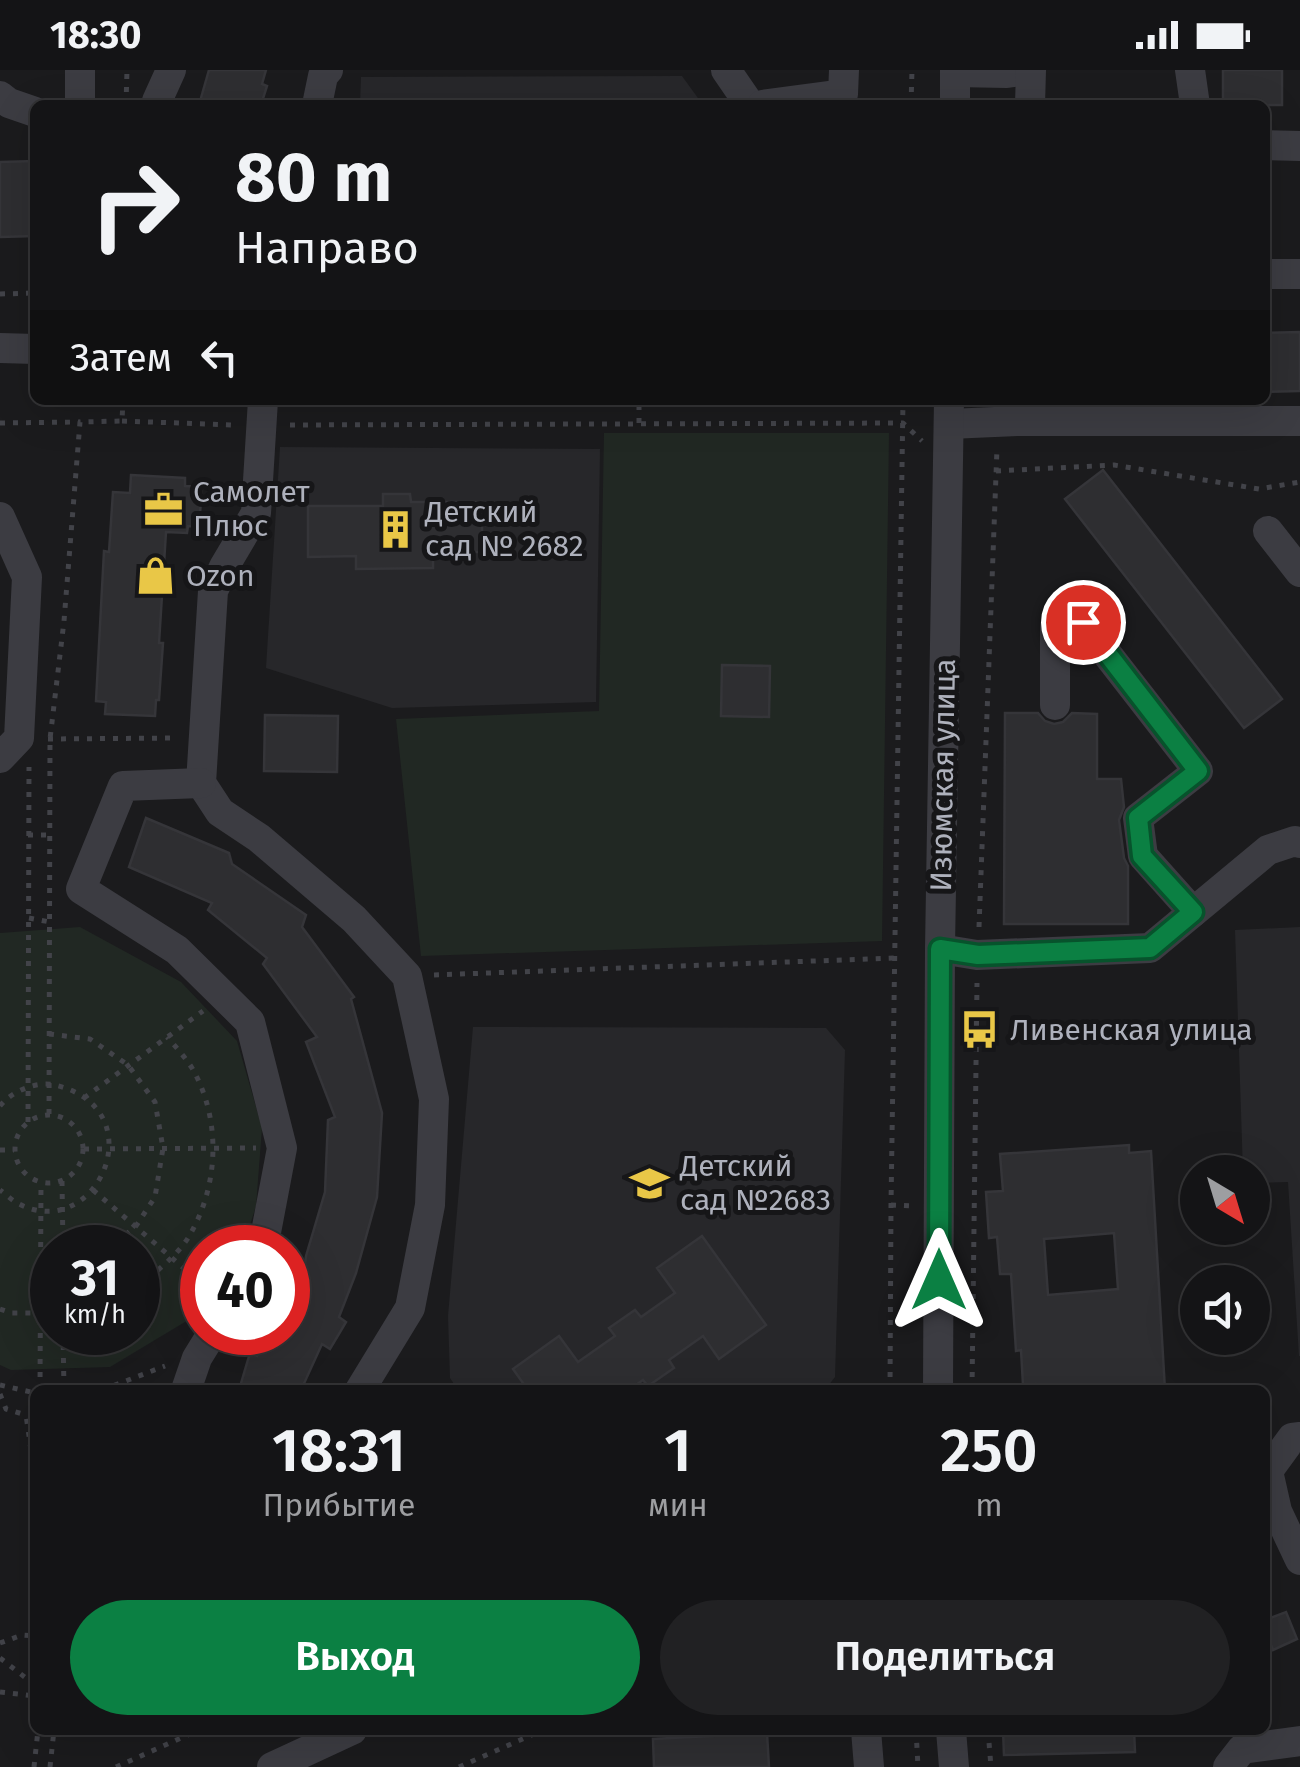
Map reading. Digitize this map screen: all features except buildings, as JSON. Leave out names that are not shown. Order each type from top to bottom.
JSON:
[{"type":"street","points":[[80,70],[80,100]]},
{"type":"street","points":[[157,100],[172,70]]},
{"type":"street","points":[[318,100],[328,70]]},
{"type":"street","points":[[726,70],[747,100]]},
{"type":"street","points":[[799,100],[843,94],[844,70]]},
{"type":"street","points":[[955,100],[955,71],[1030,70],[1030,100]]},
{"type":"street","points":[[1190,70],[1193,100]]},
{"type":"street","points":[[0,96],[30,110]]},
{"type":"street","points":[[1270,146],[1300,146]]},
{"type":"street","points":[[1270,274],[1300,274]]},
{"type":"street","points":[[0,348],[30,348]]},
{"type":"street","points":[[262,413],[256,513],[214,591],[201,783],[220,812],[259,838],[354,919],[407,976],[434,1099],[430,1205],[410,1308],[363,1385]]},
{"type":"street","points":[[949,423],[1011,415],[1300,421]]},
{"type":"street","name":"Изюмская улица","points":[[938,1385],[949,423]]},
{"type":"street","points":[[0,517],[27,577],[16,745]]},
{"type":"street","points":[[1268,531],[1300,572]]},
{"type":"street","points":[[1055,705],[1056,627],[1083,622],[1198,771],[1138,818],[1142,856],[1193,912]]},
{"type":"street","points":[[201,783],[122,786],[81,889],[177,950],[250,1022],[282,1148],[267,1225]]},
{"type":"street","points":[[940,949],[978,955],[1150,948],[1268,850],[1295,841],[1300,843]]},
{"type":"street","points":[[181,1376],[199,1355]]},
{"type":"street","points":[[1270,1469],[1292,1438],[1300,1437]]},
{"type":"street","points":[[1270,1481],[1277,1511],[1300,1560]]},
{"type":"street","points":[[279,1765],[342,1735]]},
{"type":"street","points":[[866,1735],[869,1767]]},
{"type":"street","points":[[951,1735],[954,1767]]},
{"type":"street","points":[[1228,1767],[1242,1749],[1300,1742]]},
{"type":"path","points":[[126,100],[127,70]]},
{"type":"path","points":[[911,100],[912,70]]},
{"type":"path","points":[[0,294],[30,293]]},
{"type":"path","points":[[122,421],[123,405]]},
{"type":"path","points":[[639,422],[640,405]]},
{"type":"path","points":[[890,1385],[904,405]]},
{"type":"path","points":[[0,424],[262,413],[639,422],[903,423],[920,441],[949,423]]},
{"type":"path","points":[[972,1385],[978,955],[996,471],[1011,415]]},
{"type":"path","points":[[49,1114],[50,739],[80,422]]},
{"type":"path","points":[[996,471],[1114,465],[1260,490],[1300,482]]},
{"type":"path","points":[[28,1122],[28,834],[16,745],[50,739],[202,738]]},
{"type":"path","points":[[28,834],[50,835]]},
{"type":"path","points":[[28,918],[50,922]]},
{"type":"path","points":[[407,976],[896,958]]},
{"type":"path","points":[[84,1098],[223,996]]},
{"type":"path","points":[[50,1034],[90,1038],[128,1065],[155,1102],[164,1148],[155,1197],[137,1225]]},
{"type":"path","points":[[160,1268],[187,1240],[207,1194],[214,1148],[204,1094],[190,1064],[167,1037]]},
{"type":"path","points":[[0,1106],[28,1087],[49,1084],[75,1090],[94,1105],[107,1127],[110,1148],[104,1175],[93,1190],[62,1209],[40,1210],[19,1204],[0,1190]]},
{"type":"path","points":[[49,1114],[74,1124],[84,1149],[73,1173],[49,1183],[25,1173],[14,1150],[17,1136],[28,1122],[49,1114]]},
{"type":"path","points":[[84,1149],[282,1148]]},
{"type":"path","points":[[0,1150],[14,1150]]},
{"type":"path","points":[[62,1180],[62,1225]]},
{"type":"path","points":[[40,1225],[41,1182]]},
{"type":"path","points":[[93,1190],[135,1225]]},
{"type":"path","points":[[160,1247],[180,1264]]},
{"type":"path","points":[[0,1310],[30,1313]]},
{"type":"path","points":[[38,1385],[39,1355]]},
{"type":"path","points":[[63,1355],[64,1385]]},
{"type":"path","points":[[130,1385],[181,1376]]},
{"type":"path","points":[[0,1385],[30,1391]]},
{"type":"path","points":[[0,1394],[6,1410],[30,1415]]},
{"type":"path","points":[[26,1414],[30,1442]]},
{"type":"path","points":[[0,1643],[30,1636]]},
{"type":"path","points":[[0,1658],[30,1681]]},
{"type":"path","points":[[0,1692],[30,1695]]},
{"type":"path","points":[[34,1767],[37,1735]]},
{"type":"path","points":[[50,1767],[53,1735]]},
{"type":"path","points":[[116,1767],[188,1735]]},
{"type":"path","points":[[460,1767],[532,1735]]},
{"type":"path","points":[[916,1735],[918,1767]]},
{"type":"path","points":[[988,1735],[991,1767]]},
{"type":"shaded area","points":[[682,76],[699,100],[360,100],[361,77]]},
{"type":"shaded area","points":[[604,433],[889,433],[882,941],[421,956],[396,719],[599,711]]},
{"type":"shaded area","points":[[280,447],[600,449],[596,702],[392,708],[266,668]]},
{"type":"shaded area","points":[[80,927],[181,982],[237,1041],[262,1128],[256,1206],[250,1225],[180,1225],[180,1325],[160,1337],[160,1225],[30,1225],[30,1355],[130,1355],[110,1367],[11,1370],[0,1365],[0,933]]},
{"type":"shaded area","points":[[1300,927],[1300,1356],[1288,1182],[1270,1183],[1270,1155],[1242,1155],[1235,930]]},
{"type":"shaded area","name":"Детский сад №2683","points":[[473,1027],[826,1028],[845,1050],[835,1377],[829,1385],[455,1385],[450,1378],[448,1316]]},
{"type":"place","name":"Самолет Плюс","points":[[163,509]]},
{"type":"place","name":"Детский сад № 2682","points":[[395,529]]},
{"type":"place","name":"Ozon","points":[[156,576]]},
{"type":"place","name":"Ливенская улица","points":[[980,1030]]},
{"type":"place","name":"Детский сад №2683","points":[[650,1183]]},
{"type":"route","points":[[939,1280],[940,949],[978,955],[1150,948],[1193,912],[1142,856],[1138,818],[1198,771],[1083,622]]}]
